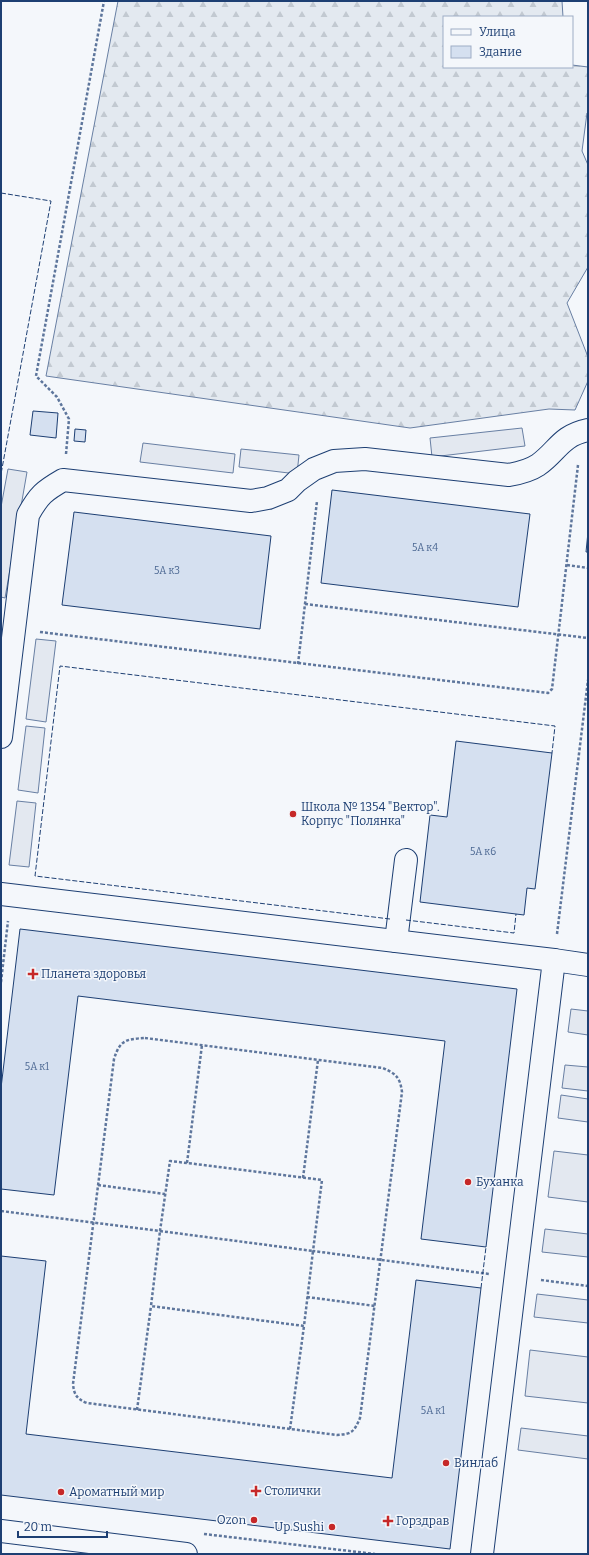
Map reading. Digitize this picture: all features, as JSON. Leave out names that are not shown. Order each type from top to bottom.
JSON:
[{"type":"lane","points":[[1,737],[28,515],[37,499],[46,490],[63,480],[252,502],[268,498],[288,490],[297,481],[314,469],[334,462],[365,459],[509,475],[526,472],[539,465],[563,441],[585,430]]},
{"type":"lane","points":[[396,941],[406,860]]},
{"type":"lane","points":[[1,894],[588,965]]},
{"type":"lane","points":[[482,1554],[554,960]]},
{"type":"lane","points":[[1,1531],[186,1554]]},
{"type":"path","points":[[63,480],[69,419],[57,397],[36,376],[104,1]]},
{"type":"path","points":[[14,629],[548,693],[552,689],[566,565],[585,430]]},
{"type":"path","points":[[298,664],[321,466]]},
{"type":"path","points":[[566,565],[588,568]]},
{"type":"path","points":[[305,604],[588,638]]},
{"type":"path","points":[[554,960],[588,680]]},
{"type":"path","points":[[1,982],[8,920]]},
{"type":"path","points":[[145,1038],[202,1045],[383,1068],[393,1072],[401,1082],[402,1092],[360,1418],[356,1429],[348,1434],[337,1435],[87,1403],[79,1400],[74,1393],[73,1384],[93,1223],[114,1059],[118,1047],[127,1039],[145,1038]]},
{"type":"path","points":[[187,1163],[202,1045]]},
{"type":"path","points":[[303,1178],[318,1060]]},
{"type":"path","points":[[138,1410],[170,1161],[187,1163],[322,1180],[290,1429]]},
{"type":"path","points":[[98,1185],[165,1194]]},
{"type":"path","points":[[1,1211],[483,1273]]},
{"type":"path","points":[[307,1297],[375,1306]]},
{"type":"path","points":[[151,1306],[304,1326]]},
{"type":"green space","points":[[118,1],[562,1],[563,16],[443,16],[443,68],[573,68],[573,65],[588,67],[588,112],[582,151],[588,165],[588,267],[567,303],[588,357],[588,381],[575,410],[549,409],[410,428],[46,376]]},
{"type":"shaded area","points":[[522,428],[525,446],[432,457],[430,438]]},
{"type":"shaded area","points":[[143,443],[235,454],[233,473],[140,462]]},
{"type":"shaded area","points":[[241,449],[299,455],[297,474],[239,467]]},
{"type":"shaded area","points":[[8,469],[27,472],[5,598],[1,597],[1,507]]},
{"type":"shaded area","points":[[36,639],[56,641],[46,722],[26,719]]},
{"type":"shaded area","points":[[26,726],[45,728],[38,793],[18,790]]},
{"type":"shaded area","points":[[17,801],[36,803],[29,867],[9,865]]},
{"type":"shaded area","points":[[571,1009],[588,1011],[588,1035],[568,1032]]},
{"type":"shaded area","points":[[565,1065],[588,1067],[588,1091],[562,1088]]},
{"type":"shaded area","points":[[561,1095],[588,1099],[588,1122],[558,1118]]},
{"type":"shaded area","points":[[554,1151],[588,1155],[588,1202],[548,1197]]},
{"type":"shaded area","points":[[545,1229],[588,1234],[588,1257],[542,1252]]},
{"type":"shaded area","points":[[537,1294],[588,1300],[588,1323],[534,1317]]},
{"type":"shaded area","points":[[530,1350],[588,1357],[588,1403],[525,1396]]},
{"type":"shaded area","points":[[521,1428],[588,1436],[588,1459],[518,1450]]},
{"type":"building","points":[[33,411],[58,413],[56,438],[30,435]]},
{"type":"building","points":[[75,429],[86,430],[85,442],[74,441]]},
{"type":"building","points":[[332,490],[530,514],[518,607],[321,583]]},
{"type":"building","points":[[74,512],[271,536],[260,629],[62,605]]},
{"type":"building","points":[[588,532],[588,552],[586,552]]},
{"type":"building","points":[[456,741],[552,753],[535,889],[527,888],[524,915],[420,902],[430,815],[447,817]]},
{"type":"building","points":[[20,929],[517,989],[486,1247],[421,1239],[445,1041],[78,996],[54,1195],[1,1189],[1,1088]]},
{"type":"building","points":[[1,1256],[46,1261],[26,1434],[392,1478],[416,1280],[481,1288],[450,1549],[1,1495]]},
{"type":"fence","points":[[1,193],[51,201],[1,474]]},
{"type":"fence","points":[[390,919],[35,876],[60,666],[555,726],[552,753]]},
{"type":"fence","points":[[406,920],[514,933],[516,914]]},
{"type":"fence","points":[[481,1288],[486,1247]]},
{"type":"place","name":"Школа № 1354 \"Вектор\". Корпус \"Полянка\"","points":[[293,814]]},
{"type":"place","name":"Планета здоровья","points":[[33,974]]},
{"type":"place","name":"Буханка","points":[[468,1182]]},
{"type":"place","name":"Винлаб","points":[[446,1463]]},
{"type":"place","name":"Столички","points":[[256,1491]]},
{"type":"place","name":"Ароматный мир","points":[[61,1492]]},
{"type":"place","name":"Ozon","points":[[254,1520]]},
{"type":"place","name":"Горздрав","points":[[388,1521]]},
{"type":"place","name":"Up Sushi","points":[[332,1527]]}]
